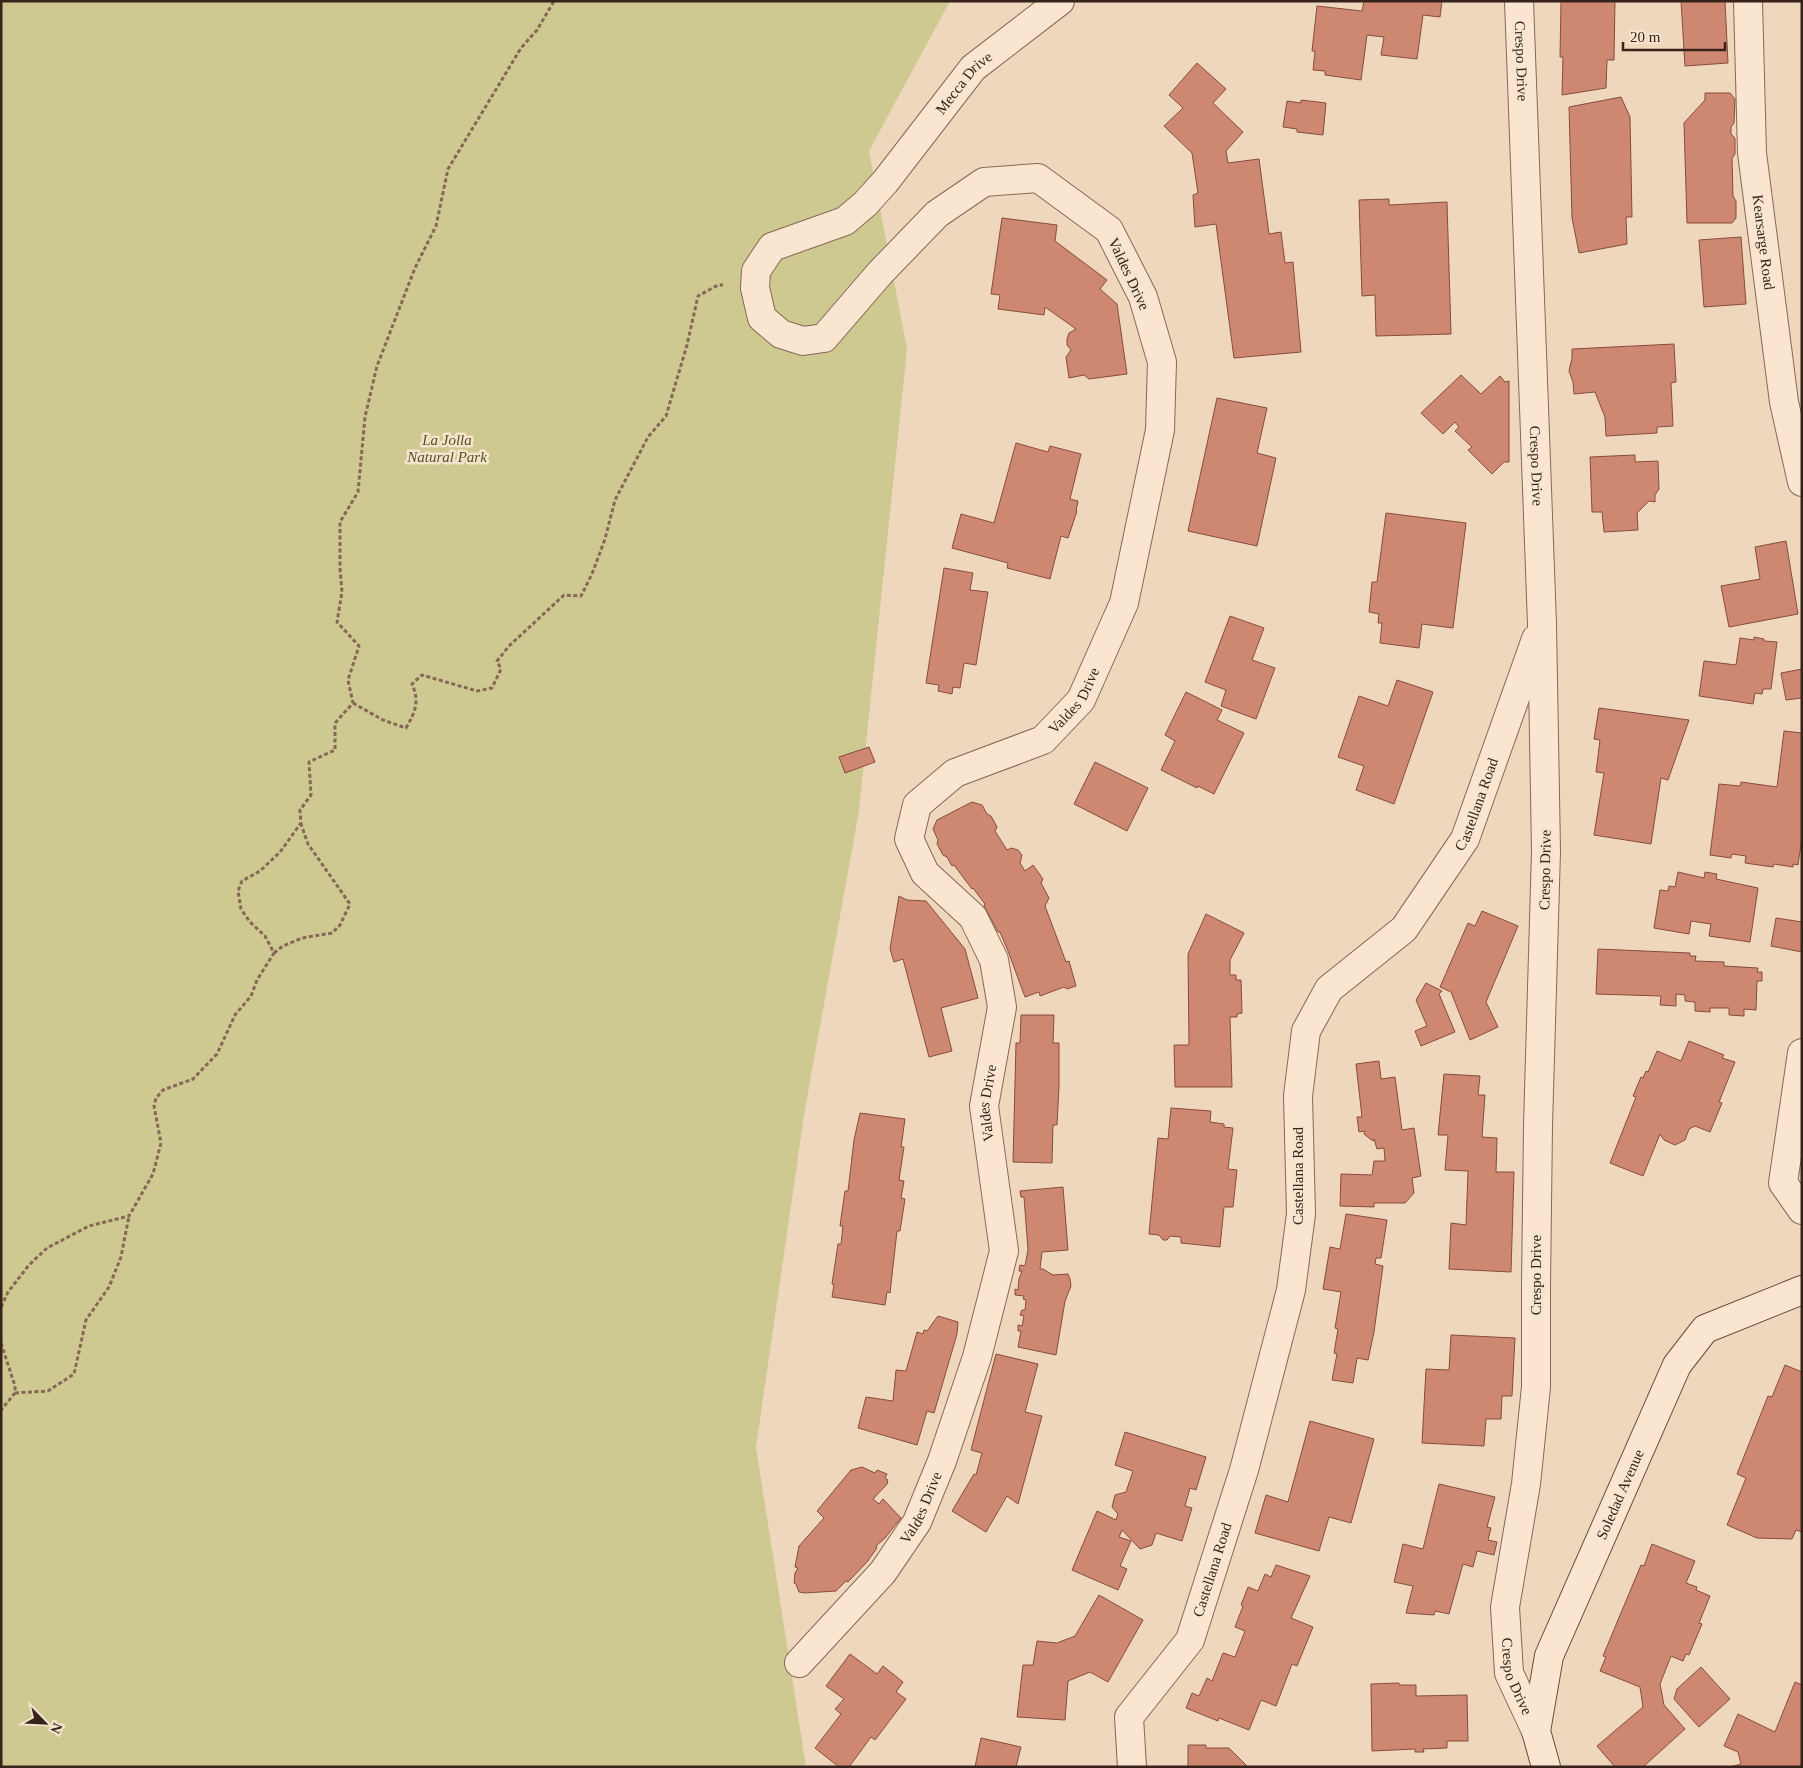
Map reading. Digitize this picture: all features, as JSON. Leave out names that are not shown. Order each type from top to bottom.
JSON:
[{"type":"street","name":"Mecca Drive","points":[[754,288],[756,271],[772,248],[845,221],[865,204],[885,182],[973,68],[1060,1]]},
{"type":"street","name":"Crespo Drive","points":[[1519,1],[1542,624],[1546,851],[1538,1126],[1536,1387],[1526,1484],[1505,1607],[1509,1673],[1536,1731]]},
{"type":"street","name":"Kearsarge Road","points":[[1748,1],[1752,153],[1784,402],[1802,482]]},
{"type":"street","name":"Valdes Drive","points":[[754,288],[762,318],[781,334],[803,341],[824,338],[880,273],[937,214],[984,182],[1038,178],[1109,230],[1143,297],[1162,362],[1160,430],[1124,603],[1081,700],[1043,740],[955,773],[917,805],[909,839],[925,874],[973,917],[994,960],[1002,1007],[984,1106],[1004,1251],[977,1357],[942,1461],[917,1522],[884,1572],[799,1664]]},
{"type":"street","name":"Castellana Road","points":[[1132,1767],[1129,1718],[1190,1640],[1244,1470],[1290,1290],[1301,1214],[1298,1096],[1306,1030],[1330,989],[1404,929],[1465,839],[1542,624]]},
{"type":"street","points":[[1802,1053],[1782,1182],[1802,1210]]},
{"type":"street","name":"Soledad Avenue","points":[[1546,1767],[1536,1731],[1548,1656],[1677,1365],[1705,1329],[1802,1290]]},
{"type":"path","points":[[554,1],[538,30],[522,48],[448,169],[436,226],[415,268],[377,366],[365,417],[358,492],[340,522],[342,592],[337,622],[359,646],[348,680],[353,703],[383,720],[406,728],[416,709],[415,692],[412,684],[422,675],[476,691],[492,688],[501,669],[497,661],[509,646],[564,595],[580,596],[592,574],[605,539],[616,500],[648,437],[666,416],[687,345],[698,296],[718,285],[754,288]]},
{"type":"path","points":[[15,1393],[48,1392],[74,1374],[86,1320],[110,1287],[121,1257],[129,1216],[153,1174],[161,1143],[154,1106],[156,1098],[163,1090],[193,1079],[217,1054],[235,1015],[251,996],[257,980],[274,953],[283,946],[302,938],[332,933],[340,925],[350,904],[308,844],[301,823],[300,810],[311,795],[309,762],[335,750],[335,723],[353,703]]},
{"type":"path","points":[[274,953],[265,936],[250,922],[242,909],[238,891],[242,881],[260,871],[280,852],[301,823]]},
{"type":"path","points":[[1,1307],[8,1292],[47,1248],[89,1226],[129,1216]]},
{"type":"path","points":[[1,1343],[15,1386],[15,1393],[1,1410]]},
{"type":"green space","name":"La Jolla Natural Park","points":[[1,1],[950,1],[869,151],[907,349],[859,811],[805,1109],[756,1447],[806,1767],[1,1767]]},
{"type":"building","points":[[1364,1],[1442,1],[1440,17],[1423,15],[1417,59],[1381,55],[1384,37],[1367,35],[1361,80],[1325,75],[1325,71],[1313,70],[1315,51],[1312,51],[1317,6],[1362,11]]},
{"type":"building","points":[[1561,1],[1615,1],[1614,60],[1607,60],[1606,88],[1562,95],[1563,57],[1560,57]]},
{"type":"building","points":[[1681,1],[1725,1],[1728,63],[1685,66]]},
{"type":"building","points":[[1197,63],[1226,89],[1213,103],[1243,132],[1226,151],[1228,163],[1259,159],[1269,234],[1281,232],[1285,263],[1293,262],[1301,352],[1234,358],[1216,224],[1195,227],[1193,195],[1198,193],[1192,153],[1164,126],[1183,108],[1169,95]]},
{"type":"building","points":[[1705,93],[1730,93],[1735,99],[1734,123],[1731,127],[1731,134],[1735,138],[1735,154],[1732,158],[1733,196],[1736,201],[1736,218],[1732,223],[1687,223],[1684,123],[1705,100]]},
{"type":"building","points":[[1621,97],[1630,117],[1632,217],[1626,217],[1627,244],[1579,253],[1572,218],[1569,107]]},
{"type":"building","points":[[1301,100],[1326,103],[1323,135],[1297,132],[1297,129],[1283,127],[1287,101],[1301,103]]},
{"type":"building","points":[[1389,199],[1389,205],[1447,202],[1451,334],[1376,336],[1375,295],[1362,296],[1359,200]]},
{"type":"building","points":[[1002,218],[1057,225],[1055,241],[1107,280],[1100,289],[1117,304],[1127,374],[1089,379],[1084,375],[1069,378],[1066,357],[1071,350],[1067,345],[1067,339],[1069,333],[1076,329],[1045,307],[1044,315],[998,309],[1000,295],[991,294]]},
{"type":"building","points":[[1741,237],[1746,304],[1704,307],[1699,240]]},
{"type":"building","points":[[1674,344],[1676,382],[1671,383],[1673,426],[1657,427],[1657,433],[1606,436],[1605,417],[1595,392],[1574,394],[1573,382],[1569,371],[1572,349]]},
{"type":"building","points":[[1461,375],[1481,394],[1500,376],[1505,382],[1509,381],[1509,462],[1504,462],[1492,474],[1468,450],[1472,447],[1455,431],[1459,427],[1455,422],[1443,434],[1421,413]]},
{"type":"building","points":[[1217,398],[1267,408],[1257,453],[1276,458],[1257,546],[1188,531]]},
{"type":"building","points":[[1016,443],[1048,452],[1050,446],[1081,454],[1070,499],[1078,501],[1077,511],[1068,538],[1061,536],[1050,579],[1007,568],[1008,563],[952,548],[961,514],[994,523]]},
{"type":"building","points":[[1635,455],[1635,462],[1658,461],[1659,489],[1655,495],[1655,502],[1649,501],[1637,513],[1638,530],[1604,532],[1602,512],[1592,512],[1590,457]]},
{"type":"building","points":[[1386,513],[1466,523],[1453,628],[1422,624],[1419,648],[1380,643],[1382,623],[1378,623],[1379,614],[1369,612],[1372,582],[1377,582]]},
{"type":"building","points":[[1786,541],[1798,614],[1729,627],[1721,586],[1760,579],[1755,547]]},
{"type":"building","points":[[944,568],[973,573],[970,590],[988,592],[976,665],[964,663],[960,688],[953,687],[952,694],[938,691],[939,685],[926,683]]},
{"type":"building","points":[[1230,616],[1264,628],[1252,660],[1275,668],[1256,719],[1221,706],[1226,690],[1205,682]]},
{"type":"building","points":[[1754,637],[1764,639],[1764,641],[1777,642],[1771,689],[1763,689],[1762,694],[1755,693],[1753,704],[1699,696],[1704,661],[1736,665],[1740,638],[1754,640]]},
{"type":"building","points":[[1802,669],[1802,698],[1786,700],[1781,673]]},
{"type":"building","points":[[1397,680],[1433,692],[1394,804],[1356,790],[1364,766],[1338,757],[1359,696],[1388,706]]},
{"type":"building","points":[[1186,692],[1222,710],[1217,720],[1244,733],[1214,794],[1198,786],[1197,788],[1161,770],[1175,741],[1165,735]]},
{"type":"building","points":[[1599,708],[1689,720],[1668,780],[1661,778],[1651,844],[1594,835],[1604,773],[1596,772],[1600,740],[1594,739]]},
{"type":"building","points":[[1784,731],[1802,733],[1802,837],[1798,865],[1793,864],[1793,867],[1774,864],[1773,867],[1745,863],[1746,856],[1732,854],[1731,858],[1710,855],[1719,784],[1740,786],[1741,782],[1777,787]]},
{"type":"building","points":[[869,747],[875,762],[845,773],[839,757]]},
{"type":"building","points":[[1095,762],[1148,788],[1127,831],[1074,804]]},
{"type":"building","points":[[972,802],[982,805],[987,814],[991,816],[997,827],[995,831],[1007,850],[1011,848],[1018,850],[1022,855],[1020,863],[1025,871],[1033,865],[1043,879],[1041,883],[1049,898],[1045,906],[1066,962],[1069,961],[1076,986],[1067,989],[1064,987],[1040,996],[1039,992],[1025,997],[1000,932],[998,932],[984,906],[985,904],[954,865],[952,866],[947,857],[943,855],[937,844],[938,840],[933,829],[937,820]]},
{"type":"building","points":[[1678,872],[1704,878],[1705,872],[1717,874],[1716,879],[1758,888],[1750,942],[1709,936],[1711,924],[1691,921],[1689,934],[1654,928],[1660,890],[1668,891],[1669,886],[1675,887]]},
{"type":"building","points":[[899,896],[907,900],[926,901],[965,949],[978,998],[941,1008],[952,1051],[929,1057],[903,959],[894,962],[890,949]]},
{"type":"building","points":[[1482,911],[1518,926],[1486,1002],[1498,1027],[1470,1040],[1451,992],[1440,987],[1468,923],[1475,926]]},
{"type":"building","points":[[1206,914],[1244,933],[1230,960],[1230,975],[1236,975],[1236,980],[1241,980],[1242,1013],[1237,1014],[1237,1017],[1230,1017],[1232,1087],[1175,1087],[1174,1045],[1189,1045],[1188,954]]},
{"type":"building","points":[[1776,918],[1802,922],[1802,952],[1771,946]]},
{"type":"building","points":[[1598,949],[1690,953],[1690,956],[1696,956],[1695,961],[1724,962],[1724,966],[1758,968],[1757,972],[1762,972],[1762,981],[1757,981],[1756,1010],[1744,1009],[1744,1016],[1729,1015],[1729,1008],[1710,1008],[1710,1012],[1695,1011],[1695,1002],[1685,1001],[1685,995],[1676,994],[1676,1006],[1660,1005],[1661,996],[1596,994]]},
{"type":"building","points":[[1426,983],[1442,991],[1439,994],[1455,1032],[1421,1046],[1415,1031],[1427,1026],[1416,1000]]},
{"type":"building","points":[[1021,1015],[1054,1015],[1053,1043],[1059,1043],[1059,1087],[1057,1125],[1053,1125],[1052,1163],[1013,1162],[1016,1043],[1020,1043]]},
{"type":"building","points":[[1689,1041],[1724,1055],[1722,1058],[1735,1062],[1719,1102],[1722,1103],[1710,1132],[1695,1126],[1689,1129],[1685,1140],[1675,1145],[1664,1140],[1660,1134],[1643,1176],[1610,1163],[1636,1097],[1633,1096],[1641,1077],[1643,1078],[1646,1071],[1648,1072],[1657,1051],[1681,1061]]},
{"type":"building","points":[[1379,1061],[1381,1079],[1395,1077],[1402,1130],[1414,1128],[1421,1176],[1412,1178],[1414,1193],[1405,1203],[1374,1203],[1374,1207],[1340,1206],[1341,1174],[1372,1175],[1374,1161],[1385,1161],[1384,1148],[1377,1149],[1374,1139],[1373,1141],[1364,1134],[1365,1131],[1359,1132],[1357,1117],[1362,1117],[1356,1064]]},
{"type":"building","points":[[1444,1074],[1480,1076],[1478,1095],[1485,1095],[1482,1137],[1497,1138],[1496,1172],[1514,1172],[1511,1272],[1449,1269],[1451,1223],[1466,1225],[1468,1171],[1445,1170],[1448,1135],[1438,1135]]},
{"type":"building","points":[[1171,1108],[1211,1111],[1210,1122],[1224,1124],[1224,1127],[1233,1128],[1228,1169],[1237,1170],[1233,1207],[1224,1207],[1220,1247],[1181,1243],[1181,1237],[1170,1236],[1167,1240],[1163,1240],[1159,1235],[1149,1234],[1158,1138],[1168,1139]]},
{"type":"building","points":[[860,1113],[905,1119],[901,1147],[904,1147],[899,1180],[904,1181],[901,1198],[905,1199],[900,1231],[897,1231],[890,1293],[887,1292],[885,1305],[832,1297],[838,1244],[841,1244],[843,1226],[840,1226],[845,1191],[848,1191],[854,1140]]},
{"type":"building","points":[[1063,1187],[1068,1250],[1042,1252],[1040,1269],[1053,1275],[1068,1274],[1070,1279],[1071,1286],[1065,1301],[1056,1355],[1018,1347],[1021,1331],[1018,1331],[1018,1325],[1022,1326],[1024,1316],[1020,1315],[1022,1310],[1025,1310],[1026,1300],[1023,1299],[1024,1296],[1015,1295],[1015,1289],[1018,1290],[1022,1271],[1019,1271],[1020,1265],[1025,1266],[1028,1250],[1024,1197],[1021,1197],[1020,1191]]},
{"type":"building","points":[[1346,1214],[1387,1220],[1381,1258],[1376,1258],[1375,1264],[1383,1266],[1374,1332],[1368,1360],[1357,1358],[1353,1383],[1332,1380],[1337,1354],[1334,1353],[1338,1329],[1335,1328],[1341,1292],[1323,1289],[1330,1247],[1340,1249]]},
{"type":"building","points":[[938,1316],[958,1322],[957,1334],[934,1413],[927,1411],[917,1445],[858,1428],[866,1397],[893,1401],[896,1370],[906,1371],[917,1332],[923,1334],[924,1330],[927,1331]]},
{"type":"building","points":[[1451,1335],[1515,1338],[1512,1396],[1502,1396],[1501,1419],[1486,1419],[1484,1446],[1422,1443],[1426,1369],[1449,1370]]},
{"type":"building","points":[[996,1354],[1038,1364],[1025,1412],[1042,1416],[1018,1504],[1007,1496],[986,1532],[952,1511],[974,1474],[976,1475],[982,1453],[971,1450]]},
{"type":"building","points":[[1785,1365],[1802,1372],[1802,1532],[1796,1530],[1792,1539],[1757,1538],[1727,1525],[1746,1478],[1737,1474],[1768,1396],[1772,1397]]},
{"type":"building","points":[[1310,1421],[1374,1439],[1351,1523],[1329,1517],[1319,1551],[1255,1533],[1266,1495],[1288,1502]]},
{"type":"building","points":[[1125,1432],[1206,1457],[1196,1490],[1190,1488],[1185,1506],[1192,1508],[1182,1541],[1156,1533],[1152,1545],[1140,1549],[1122,1530],[1119,1537],[1131,1541],[1120,1566],[1127,1569],[1118,1590],[1072,1570],[1097,1511],[1116,1520],[1118,1514],[1112,1507],[1115,1495],[1126,1492],[1133,1471],[1115,1465]]},
{"type":"building","points":[[862,1467],[875,1473],[877,1470],[887,1474],[885,1478],[888,1480],[888,1483],[873,1499],[879,1504],[883,1499],[901,1518],[876,1546],[877,1548],[867,1562],[848,1582],[846,1581],[836,1591],[799,1592],[794,1583],[795,1573],[798,1568],[795,1567],[799,1546],[824,1518],[817,1511],[851,1470]]},
{"type":"building","points":[[1439,1484],[1495,1497],[1487,1527],[1491,1528],[1488,1540],[1497,1542],[1494,1555],[1477,1551],[1473,1567],[1463,1564],[1449,1614],[1435,1611],[1434,1615],[1406,1613],[1413,1586],[1394,1582],[1403,1544],[1423,1549]]},
{"type":"building","points":[[1652,1544],[1695,1561],[1686,1583],[1697,1587],[1696,1590],[1710,1596],[1699,1623],[1702,1624],[1689,1655],[1686,1654],[1683,1661],[1671,1656],[1660,1684],[1664,1705],[1685,1729],[1643,1767],[1615,1767],[1597,1746],[1643,1707],[1640,1687],[1600,1671],[1606,1657],[1603,1656],[1641,1565],[1644,1566]]},
{"type":"building","points":[[1276,1565],[1310,1576],[1291,1618],[1313,1627],[1297,1666],[1292,1664],[1276,1706],[1261,1700],[1249,1730],[1219,1718],[1218,1721],[1186,1708],[1192,1693],[1199,1696],[1207,1678],[1212,1681],[1223,1653],[1235,1657],[1245,1631],[1235,1627],[1248,1587],[1258,1591],[1265,1574],[1271,1577]]},
{"type":"building","points":[[1099,1595],[1143,1620],[1108,1682],[1090,1672],[1068,1681],[1065,1720],[1017,1717],[1023,1665],[1033,1665],[1037,1641],[1057,1643],[1075,1636]]},
{"type":"building","points":[[850,1654],[877,1674],[883,1666],[903,1682],[896,1692],[906,1699],[875,1740],[871,1737],[849,1767],[839,1767],[815,1748],[841,1714],[835,1709],[844,1699],[826,1686]]},
{"type":"building","points":[[1701,1667],[1730,1699],[1699,1727],[1674,1699],[1677,1689]]},
{"type":"building","points":[[1795,1682],[1802,1685],[1802,1762],[1800,1767],[1730,1767],[1741,1764],[1738,1752],[1724,1746],[1738,1714],[1775,1732]]},
{"type":"building","points":[[1399,1683],[1399,1685],[1416,1685],[1416,1696],[1467,1695],[1468,1741],[1447,1741],[1447,1748],[1423,1749],[1424,1752],[1415,1752],[1415,1749],[1372,1751],[1371,1684]]},
{"type":"building","points":[[981,1738],[1021,1747],[1016,1767],[975,1767]]},
{"type":"building","points":[[1188,1745],[1206,1745],[1206,1748],[1229,1748],[1248,1767],[1188,1767]]}]
